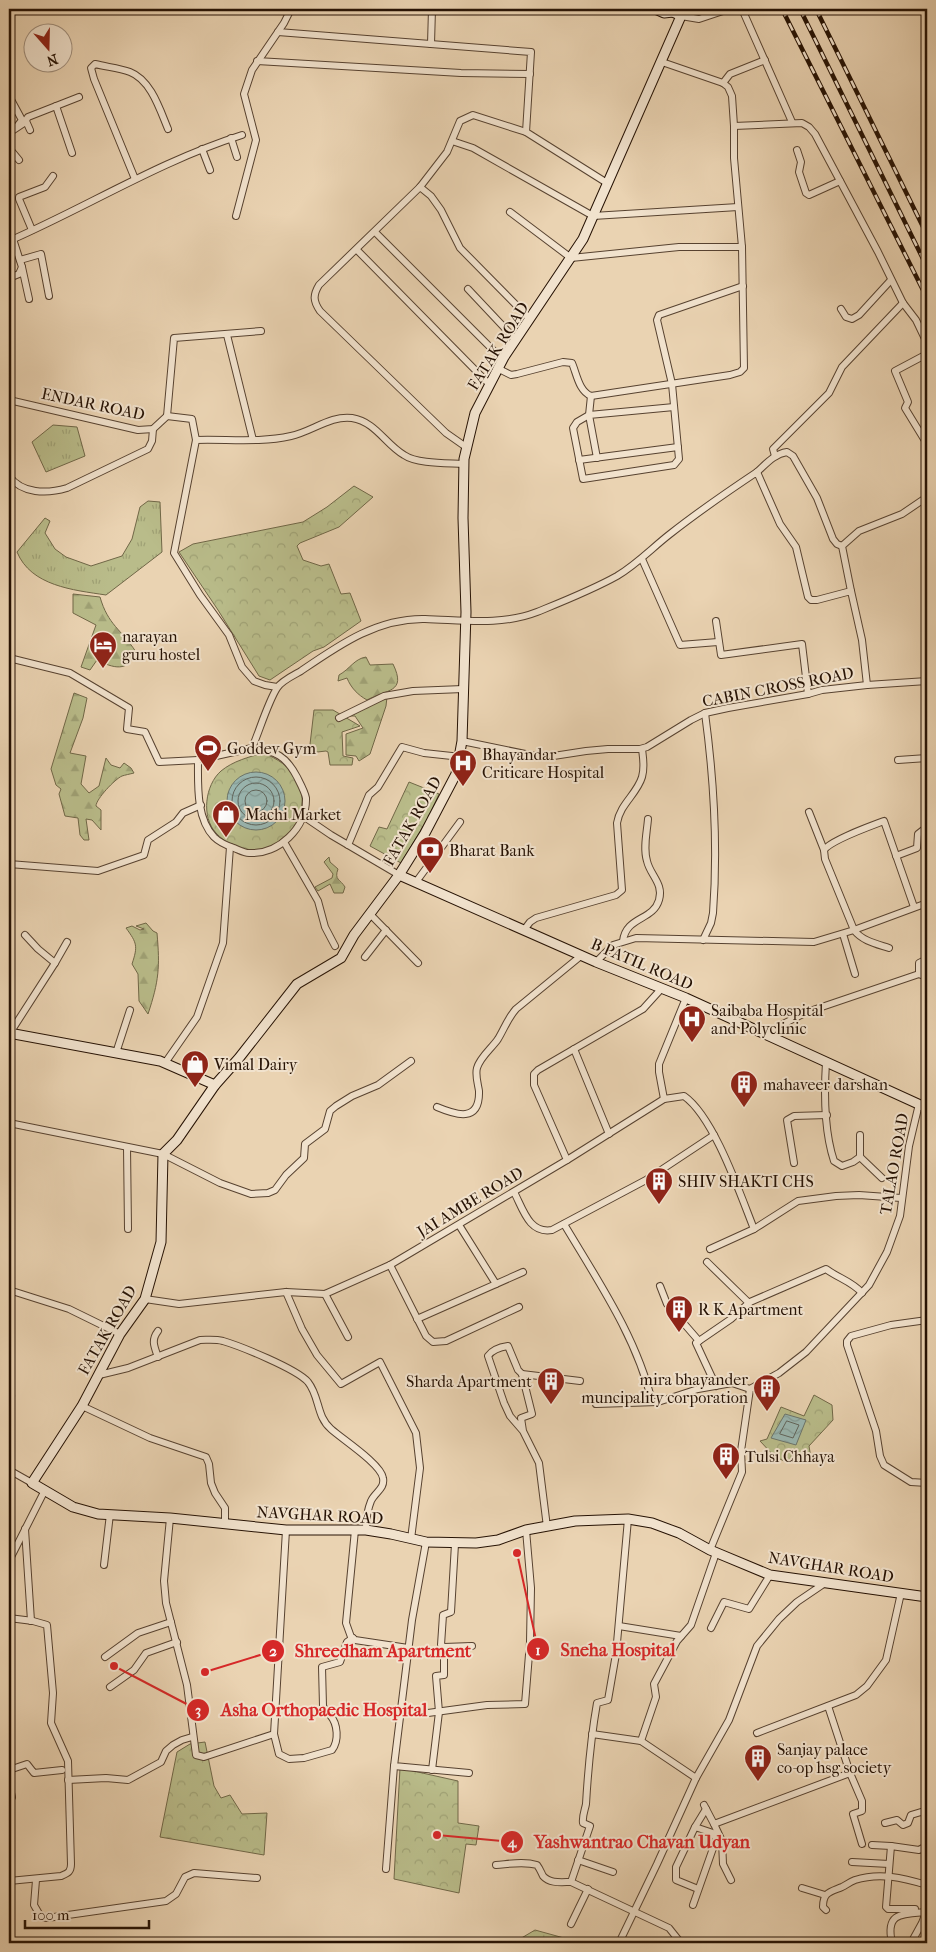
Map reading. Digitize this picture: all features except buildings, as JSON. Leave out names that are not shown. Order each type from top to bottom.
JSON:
[{"type":"main road","points":[[655,9],[671,12]]},
{"type":"main road","name":"FATAK ROAD","points":[[32,1482],[82,1406],[120,1334],[145,1299],[160,1242],[164,1154],[177,1140],[215,1085],[297,984],[341,958],[399,875],[424,835],[456,774],[461,757],[466,622],[462,518],[463,464],[475,413],[498,368],[583,239],[662,62],[671,12]]},
{"type":"main road","name":"B PATIL ROAD","points":[[399,875],[596,962],[686,998],[923,1106]]},
{"type":"main road","points":[[9,1033],[165,1063],[215,1085]]},
{"type":"main road","name":"NAVGHAR ROAD","points":[[32,1482],[74,1506],[98,1514],[170,1518],[286,1530],[366,1530],[426,1542],[454,1544],[476,1544],[498,1540],[526,1530],[576,1521],[628,1519],[652,1523],[678,1533],[713,1551],[770,1575],[927,1597]]},
{"type":"street","points":[[236,216],[256,140],[244,94],[252,70],[291,9]]},
{"type":"street","points":[[431,44],[432,9]]},
{"type":"street","points":[[671,12],[699,19],[729,9]]},
{"type":"street","points":[[742,9],[792,122]]},
{"type":"street","points":[[278,32],[531,52],[526,132]]},
{"type":"street","points":[[723,83],[730,74],[765,60]]},
{"type":"street","points":[[257,61],[530,74]]},
{"type":"street","points":[[498,368],[512,374],[517,374],[563,362],[572,363],[585,394],[591,396],[730,375],[740,372],[744,368],[742,247],[734,158],[732,96],[728,87],[723,83],[662,62]]},
{"type":"street","points":[[135,179],[91,68],[95,64],[131,72],[141,79],[156,102],[168,129]]},
{"type":"street","points":[[9,96],[22,120],[21,123],[9,132]]},
{"type":"street","points":[[9,132],[26,121],[28,117],[79,97]]},
{"type":"street","points":[[56,106],[72,153]]},
{"type":"street","points":[[466,447],[446,433],[320,311],[316,305],[314,294],[319,285],[420,187],[447,152],[460,121],[469,115],[526,132],[607,183]]},
{"type":"street","points":[[26,121],[30,130]]},
{"type":"street","points":[[734,126],[792,122],[802,123],[809,127],[815,134],[903,303],[916,320],[927,344]]},
{"type":"street","points":[[29,299],[21,264],[11,240],[135,179],[242,135]]},
{"type":"street","points":[[231,139],[237,156]]},
{"type":"street","points":[[452,141],[473,148],[593,216],[738,207]]},
{"type":"street","points":[[9,148],[19,160]]},
{"type":"street","points":[[202,150],[210,170]]},
{"type":"street","points":[[797,150],[802,162],[799,172],[806,193],[809,195],[840,181]]},
{"type":"street","points":[[32,230],[19,199],[44,187],[53,176]]},
{"type":"street","points":[[420,187],[431,196],[441,210],[460,248],[530,320]]},
{"type":"street","points":[[510,212],[571,258],[679,247],[742,247]]},
{"type":"street","points":[[375,232],[503,360]]},
{"type":"street","points":[[357,250],[490,385]]},
{"type":"street","points":[[21,264],[41,254],[49,296]]},
{"type":"street","points":[[9,278],[19,274],[21,264]]},
{"type":"street","points":[[841,309],[846,317],[859,316],[891,280]]},
{"type":"street","points":[[674,407],[589,415],[576,422],[573,428],[583,478],[674,465],[679,459],[672,384],[657,320],[660,315],[743,286]]},
{"type":"street","points":[[468,289],[516,340]]},
{"type":"street","points":[[774,456],[773,449],[829,393],[842,367],[903,303]]},
{"type":"street","points":[[261,330],[227,335],[174,338],[167,416],[192,419],[196,440],[174,553],[200,595],[229,635],[242,666],[254,681],[265,686],[277,687]]},
{"type":"street","points":[[227,335],[253,440]]},
{"type":"street","points":[[927,354],[895,370],[908,402],[905,408],[927,444]]},
{"type":"street","points":[[591,396],[589,415],[597,458]]},
{"type":"street","name":"ENDAR ROAD","points":[[9,400],[138,430],[153,429],[167,416]]},
{"type":"street","points":[[196,440],[253,440],[292,436],[342,418],[354,418],[373,426],[396,450],[406,457],[418,460],[463,464]]},
{"type":"street","points":[[9,476],[14,483],[30,491],[59,491],[148,449],[152,442],[153,429]]},
{"type":"street","points":[[579,460],[678,447]]},
{"type":"street","points":[[252,748],[277,687],[334,647],[359,634],[400,622],[423,619],[466,622],[519,618],[591,589],[642,559],[691,518],[757,472],[774,456],[788,452],[792,456],[817,498],[833,539],[842,546]]},
{"type":"street","points":[[757,472],[780,524],[796,547],[808,597],[811,600],[817,600],[851,591]]},
{"type":"street","points":[[842,546],[859,531],[902,514],[927,497]]},
{"type":"street","points":[[842,546],[862,640],[867,685]]},
{"type":"street","points":[[642,559],[680,645],[718,642]]},
{"type":"street","points":[[716,621],[721,655],[802,644],[808,694]]},
{"type":"street","points":[[9,658],[70,672],[129,708],[127,729],[145,732],[159,762],[198,760],[252,748],[277,753],[290,765],[299,780],[306,798],[303,816],[294,832],[284,842],[267,850],[248,853],[215,838],[205,822],[201,805],[198,788],[198,760]]},
{"type":"street","name":"CABIN CROSS ROAD","points":[[462,741],[547,757],[600,749],[642,749],[705,714],[822,690],[927,681]]},
{"type":"street","points":[[339,718],[384,696],[413,691],[463,689]]},
{"type":"street","points":[[703,940],[713,914],[716,844],[713,776],[705,714]]},
{"type":"street","points":[[348,845],[369,795],[378,788],[402,747],[424,753],[461,757]]},
{"type":"street","points":[[524,930],[536,918],[616,896],[622,890],[619,815],[642,777],[644,766],[642,749]]},
{"type":"street","points":[[898,760],[927,758]]},
{"type":"street","points":[[9,864],[98,871],[144,855],[148,840],[176,822],[183,813],[201,805]]},
{"type":"street","points":[[809,812],[854,930],[858,936],[890,948]]},
{"type":"street","points":[[303,816],[399,875]]},
{"type":"street","points":[[623,940],[627,927],[654,911],[659,902],[661,891],[647,861],[648,819]]},
{"type":"street","points":[[824,850],[829,844],[884,821],[914,907]]},
{"type":"street","points":[[416,882],[460,822]]},
{"type":"street","points":[[896,856],[917,848],[918,834],[927,827]]},
{"type":"street","points":[[284,842],[318,901],[325,927],[335,946]]},
{"type":"street","points":[[165,1063],[197,1017],[224,943],[230,846]]},
{"type":"street","points":[[596,962],[606,950],[623,940],[636,938],[814,942],[843,934],[927,903]]},
{"type":"street","points":[[370,914],[418,963]]},
{"type":"street","points":[[365,957],[386,930]]},
{"type":"street","points":[[843,934],[855,974]]},
{"type":"street","points":[[25,935],[38,949],[55,962]]},
{"type":"street","points":[[9,1033],[67,942]]},
{"type":"street","points":[[437,1107],[456,1115],[462,1115],[475,1108],[478,1100],[477,1069],[482,1059],[504,1030],[510,1017],[516,1009],[582,955]]},
{"type":"street","points":[[919,974],[919,963],[927,959]]},
{"type":"street","points":[[769,1036],[781,1025],[807,1012],[919,974],[924,976],[927,984]]},
{"type":"street","points":[[567,1160],[534,1085],[533,1078],[538,1070],[643,1009],[662,988]]},
{"type":"street","points":[[686,998],[659,1064],[664,1099],[684,1096],[691,1101],[714,1135],[754,1228]]},
{"type":"street","points":[[116,1053],[130,1010]]},
{"type":"street","points":[[574,1049],[608,1134]]},
{"type":"street","points":[[9,1123],[164,1154],[220,1183],[242,1192],[251,1194],[268,1193],[275,1190],[286,1175],[304,1158],[305,1144],[325,1129],[330,1112],[336,1106],[352,1096],[378,1086],[411,1061]]},
{"type":"street","points":[[826,1062],[825,1088],[829,1147],[834,1161],[842,1166],[860,1157]]},
{"type":"street","name":"JAI AMBE ROAD","points":[[145,1299],[179,1304],[286,1292],[325,1294],[390,1265],[567,1160],[664,1099]]},
{"type":"street","name":"TALAO ROAD","points":[[750,1389],[779,1373],[806,1352],[869,1285],[887,1252],[900,1216],[909,1146],[923,1106]]},
{"type":"street","points":[[794,1163],[787,1120],[794,1116],[827,1115]]},
{"type":"street","points":[[514,1192],[531,1224],[536,1229],[544,1231],[564,1224],[646,1180],[714,1135]]},
{"type":"street","points":[[860,1135],[860,1157],[882,1178]]},
{"type":"street","points":[[127,1147],[128,1229]]},
{"type":"street","points":[[710,1249],[754,1228],[798,1202],[836,1196],[859,1195],[901,1198]]},
{"type":"street","points":[[459,1224],[496,1284]]},
{"type":"street","points":[[564,1224],[628,1333],[641,1368],[645,1373],[652,1402]]},
{"type":"street","points":[[707,1262],[749,1303]]},
{"type":"street","points":[[390,1265],[426,1336],[433,1342],[446,1341],[518,1307]]},
{"type":"street","points":[[716,1386],[696,1343],[731,1319],[749,1303],[826,1269],[838,1278],[855,1285],[862,1293]]},
{"type":"street","points":[[417,1319],[523,1272]]},
{"type":"street","points":[[660,1286],[667,1304],[699,1341]]},
{"type":"street","points":[[9,1290],[69,1309],[120,1334]]},
{"type":"street","points":[[286,1292],[302,1329],[317,1355],[341,1384],[380,1362],[393,1387],[416,1433],[420,1468],[411,1538]]},
{"type":"street","points":[[325,1294],[348,1337]]},
{"type":"street","points":[[927,1320],[891,1325],[851,1336],[847,1341],[876,1431],[880,1456],[884,1465],[911,1482],[927,1483]]},
{"type":"street","points":[[158,1330],[153,1343],[158,1357]]},
{"type":"street","points":[[98,1375],[128,1368],[200,1340],[217,1340],[261,1356],[307,1380],[314,1392],[324,1421],[378,1469],[383,1478],[382,1487],[372,1498],[366,1515],[366,1530]]},
{"type":"street","points":[[523,1431],[521,1418],[532,1414],[522,1374],[518,1370],[508,1346],[490,1352],[488,1356],[507,1409],[532,1446],[539,1463],[547,1527]]},
{"type":"street","points":[[522,1374],[580,1381]]},
{"type":"street","points":[[596,1404],[652,1402],[732,1383],[750,1389],[742,1451],[742,1472],[713,1551],[691,1625],[681,1636],[654,1684],[656,1697],[641,1741]]},
{"type":"street","points":[[9,1395],[11,1396],[9,1400]]},
{"type":"street","points":[[82,1406],[150,1438],[206,1457],[215,1493],[225,1508],[225,1524]]},
{"type":"street","points":[[9,1470],[32,1482]]},
{"type":"street","points":[[9,1561],[45,1490]]},
{"type":"street","points":[[104,1565],[110,1514]]},
{"type":"street","points":[[170,1518],[164,1581],[166,1603],[187,1685],[192,1737],[196,1755],[204,1757],[274,1734]]},
{"type":"street","points":[[571,1882],[590,1826],[583,1823],[586,1806],[587,1771],[597,1703],[608,1700],[616,1654],[628,1519]]},
{"type":"street","points":[[25,1529],[31,1621]]},
{"type":"street","points":[[286,1530],[274,1734],[279,1754],[289,1759],[304,1758],[332,1750],[334,1747],[338,1739],[332,1717],[324,1710],[323,1706],[322,1668],[323,1666],[340,1662],[347,1642],[353,1638],[408,1648]]},
{"type":"street","points":[[353,1638],[346,1623],[355,1530]]},
{"type":"street","points":[[400,1710],[438,1712],[487,1705],[525,1704],[530,1642],[531,1588],[526,1530]]},
{"type":"street","points":[[386,1869],[400,1710],[408,1648],[426,1542]]},
{"type":"street","points":[[432,1770],[438,1712],[436,1676],[444,1675],[444,1647],[441,1645],[443,1615],[451,1612],[454,1544]]},
{"type":"street","points":[[711,1628],[724,1602],[749,1609],[770,1575]]},
{"type":"street","points":[[619,1943],[696,1778],[729,1720],[757,1646],[779,1619],[797,1602],[826,1582]]},
{"type":"street","points":[[757,1733],[856,1695],[867,1686],[886,1660],[900,1593]]},
{"type":"street","points":[[9,1618],[31,1621],[46,1626],[53,1693],[51,1723],[68,1762],[71,1870],[68,1874],[61,1876],[36,1880],[9,1881]]},
{"type":"street","points":[[105,1657],[138,1633],[171,1622]]},
{"type":"street","points":[[619,1626],[681,1636]]},
{"type":"street","points":[[110,1687],[134,1670],[146,1653],[176,1642]]},
{"type":"street","points":[[444,1647],[472,1646]]},
{"type":"street","points":[[828,1706],[850,1773],[862,1801],[862,1811],[853,1814],[862,1844]]},
{"type":"street","points":[[592,1734],[641,1741],[696,1778]]},
{"type":"street","points":[[68,1780],[106,1778],[128,1780],[161,1762],[166,1751],[173,1745],[192,1737]]},
{"type":"street","points":[[9,1770],[27,1764],[34,1773],[62,1770]]},
{"type":"street","points":[[394,1766],[469,1773]]},
{"type":"street","points":[[714,1824],[850,1773]]},
{"type":"street","points":[[9,1784],[12,1797]]},
{"type":"street","points":[[693,1905],[717,1836],[714,1824],[705,1807],[676,1868],[675,1876],[676,1880],[698,1889]]},
{"type":"street","points":[[886,1823],[897,1820],[903,1825],[908,1823],[911,1815],[921,1812],[927,1815]]},
{"type":"street","points":[[695,1827],[713,1833],[722,1841],[723,1864],[731,1880]]},
{"type":"street","points":[[872,1845],[918,1850],[926,1846],[927,1838]]},
{"type":"street","points":[[891,1846],[886,1907],[888,1909],[915,1908]]},
{"type":"street","points":[[578,1860],[613,1872]]},
{"type":"street","points":[[852,1862],[889,1864]]},
{"type":"street","points":[[496,1865],[513,1863],[537,1865],[544,1876],[550,1880],[571,1882],[669,1928],[681,1943]]},
{"type":"street","points":[[36,1880],[34,1905],[41,1917],[47,1918],[166,1901],[176,1894],[185,1877],[194,1873],[257,1878]]},
{"type":"street","points":[[826,1910],[823,1907],[823,1898],[827,1892],[843,1887],[854,1880],[876,1875],[900,1877],[927,1885]]},
{"type":"street","points":[[802,1888],[825,1895]]},
{"type":"street","points":[[571,1924],[588,1889]]},
{"type":"street","points":[[892,1943],[890,1926],[895,1918],[900,1914],[926,1912],[911,1943]]},
{"type":"green space","points":[[53,425],[77,427],[85,456],[46,472],[32,442]]},
{"type":"green space","points":[[354,486],[373,497],[339,527],[297,546],[303,560],[321,566],[329,564],[341,594],[350,593],[361,621],[324,647],[313,651],[270,680],[259,676],[179,552],[193,544],[303,522],[327,507]]},
{"type":"green space","points":[[148,501],[160,502],[162,552],[106,595],[67,588],[43,579],[23,563],[17,552],[45,518],[50,521],[45,533],[55,549],[66,557],[91,566],[122,556],[132,539],[140,507]]},
{"type":"green space","points":[[73,594],[100,597],[111,621],[136,652],[129,663],[124,666],[114,667],[97,660],[90,670],[81,667],[96,625],[73,613]]},
{"type":"green space","points":[[366,657],[370,665],[393,664],[398,680],[393,689],[367,700],[355,691],[347,678],[338,681],[339,675],[358,660]]},
{"type":"green space","points":[[74,693],[87,698],[83,718],[70,753],[86,756],[81,784],[89,793],[99,786],[106,758],[111,765],[120,768],[124,763],[134,773],[119,778],[99,799],[96,806],[101,810],[101,830],[92,820],[86,819],[89,840],[84,840],[80,835],[78,818],[65,816],[59,794],[61,789],[56,785],[51,769]]},
{"type":"green space","points":[[387,697],[386,706],[370,754],[359,761],[356,756],[346,755],[346,734],[363,728],[355,716],[350,716]]},
{"type":"green space","points":[[314,710],[333,710],[360,726],[342,732],[343,756],[353,758],[352,765],[330,765],[328,752],[326,751],[309,753]]},
{"type":"green space","points":[[263,753],[288,768],[300,788],[301,808],[294,828],[279,842],[260,850],[238,848],[216,833],[211,826],[207,810],[208,793],[211,784],[221,771],[241,760]]},
{"type":"green space","points":[[409,782],[439,794],[428,818],[401,863],[370,846],[379,827],[387,829]]},
{"type":"green space","points":[[329,857],[330,862],[338,869],[337,877],[345,887],[343,893],[334,893],[330,884],[318,891],[315,887],[332,878],[333,874],[324,862]]},
{"type":"green space","points":[[146,923],[157,933],[158,955],[158,974],[148,1014],[139,1001],[138,974],[132,964],[135,945],[126,928],[132,926],[140,930],[144,929],[136,926]]},
{"type":"green space","points":[[814,1395],[832,1405],[833,1420],[809,1446],[811,1458],[788,1463],[774,1456],[760,1441],[767,1439],[781,1407],[804,1416]]},
{"type":"green space","points":[[205,1742],[214,1786],[221,1798],[230,1795],[242,1814],[267,1813],[264,1855],[160,1837],[177,1752],[190,1744]]},
{"type":"green space","points":[[400,1768],[458,1781],[458,1823],[479,1826],[476,1845],[466,1844],[459,1893],[394,1879]]},
{"type":"green space","points":[[535,1930],[564,1938],[575,1943],[513,1943]]},
{"type":"water","points":[[250,772],[262,772],[277,780],[285,795],[285,807],[277,822],[262,830],[250,830],[235,822],[227,807],[227,795],[235,780]]},
{"type":"water","points":[[785,1414],[806,1420],[796,1445],[771,1438]]},
{"type":"railway","points":[[782,9],[927,298]]},
{"type":"railway","points":[[800,9],[927,267]]},
{"type":"railway","points":[[816,9],[927,235]]},
{"type":"place","name":"narayan guru hostel","points":[[103,669]]},
{"type":"place","name":"Goddev Gym","points":[[208,772]]},
{"type":"place","name":"Bhayandar Criticare Hospital","points":[[463,787]]},
{"type":"place","name":"Machi Market","points":[[226,838]]},
{"type":"place","name":"Bharat Bank","points":[[430,874]]},
{"type":"place","name":"Saibaba Hospital and Polyclinic","points":[[692,1043]]},
{"type":"place","name":"Vimal Dairy","points":[[195,1088]]},
{"type":"place","name":"mahaveer darshan","points":[[744,1108]]},
{"type":"place","name":"SHIV SHAKTI CHS","points":[[659,1205]]},
{"type":"place","name":"R K Apartment","points":[[679,1333]]},
{"type":"place","name":"Sharda Apartment","points":[[551,1405]]},
{"type":"place","name":"mira bhayander muncipality corporation","points":[[767,1412]]},
{"type":"place","name":"Tulsi Chhaya","points":[[726,1480]]},
{"type":"place","name":"Sneha Hospital","points":[[517,1553]]},
{"type":"place","name":"Asha Orthopaedic Hospital","points":[[114,1666]]},
{"type":"place","name":"Shreedham Apartment","points":[[205,1672]]},
{"type":"place","name":"Sanjay palace co-op hsg society","points":[[758,1782]]},
{"type":"place","name":"Yashwantrao Chavan Udyan","points":[[437,1835]]}]
